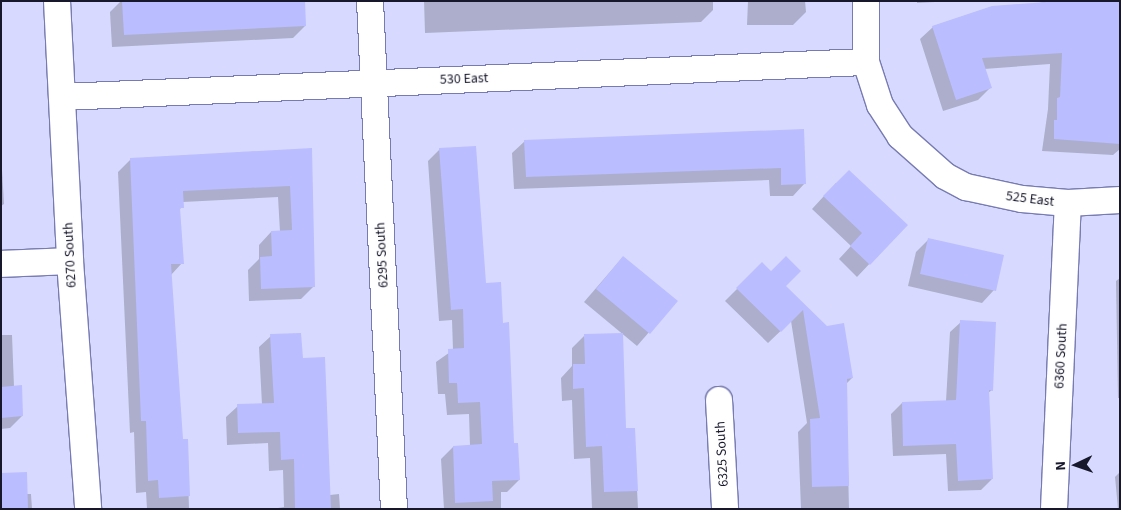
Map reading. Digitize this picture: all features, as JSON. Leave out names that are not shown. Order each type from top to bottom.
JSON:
[{"type":"street","name":"6270 South","points":[[57,1],[70,261],[88,509]]},
{"type":"street","name":"6295 South","points":[[370,1],[394,509]]},
{"type":"street","points":[[866,1],[866,62]]},
{"type":"street","name":"530 East","points":[[63,97],[866,62]]},
{"type":"street","name":"525 East","points":[[866,62],[880,105],[900,136],[944,176],[988,193],[1068,203],[1120,200]]},
{"type":"street","name":"6360 South","points":[[1054,509],[1068,203]]},
{"type":"street","points":[[1,264],[70,261]]},
{"type":"street","name":"6325 South","points":[[719,400],[725,509]]},
{"type":"building","points":[[122,1],[305,1],[306,26],[124,35]]},
{"type":"building","points":[[1060,1],[1120,1],[1120,144],[1054,139],[1054,120],[1057,120],[1057,98],[1060,97],[1062,53],[982,58],[992,88],[956,100],[932,26],[992,6]]},
{"type":"building","points":[[804,129],[806,184],[781,185],[781,168],[526,177],[524,140]]},
{"type":"building","points":[[476,146],[486,283],[501,282],[503,323],[509,322],[514,443],[518,443],[520,480],[492,481],[493,501],[455,503],[453,446],[482,444],[480,402],[458,403],[457,383],[449,383],[448,349],[464,348],[463,309],[451,310],[439,148]]},
{"type":"building","points":[[312,148],[315,287],[261,289],[260,257],[272,256],[271,231],[292,230],[290,186],[183,191],[184,208],[180,208],[184,264],[171,264],[183,439],[188,439],[190,496],[159,498],[158,480],[148,481],[146,421],[141,421],[130,158]]},
{"type":"building","points":[[849,170],[908,225],[870,265],[850,246],[862,233],[823,196]]},
{"type":"building","points":[[928,238],[1004,255],[996,291],[920,274]]},
{"type":"building","points":[[623,256],[678,301],[650,334],[596,289]]},
{"type":"building","points":[[786,256],[801,271],[786,286],[827,326],[844,323],[853,378],[847,379],[849,486],[812,487],[810,419],[820,418],[803,310],[781,332],[736,288],[762,262],[771,271]]},
{"type":"building","points":[[960,320],[996,322],[993,391],[989,390],[993,479],[958,481],[956,444],[903,446],[902,402],[956,400]]},
{"type":"building","points":[[301,333],[303,358],[325,357],[331,509],[295,509],[294,459],[281,460],[280,432],[238,433],[237,404],[274,403],[270,334]]},
{"type":"building","points":[[623,333],[626,428],[635,428],[638,491],[604,492],[602,446],[586,447],[584,388],[573,389],[573,364],[585,364],[584,334]]},
{"type":"building","points":[[22,385],[23,416],[1,418],[1,387]]},
{"type":"building","points":[[27,472],[28,509],[1,509],[1,473]]}]
